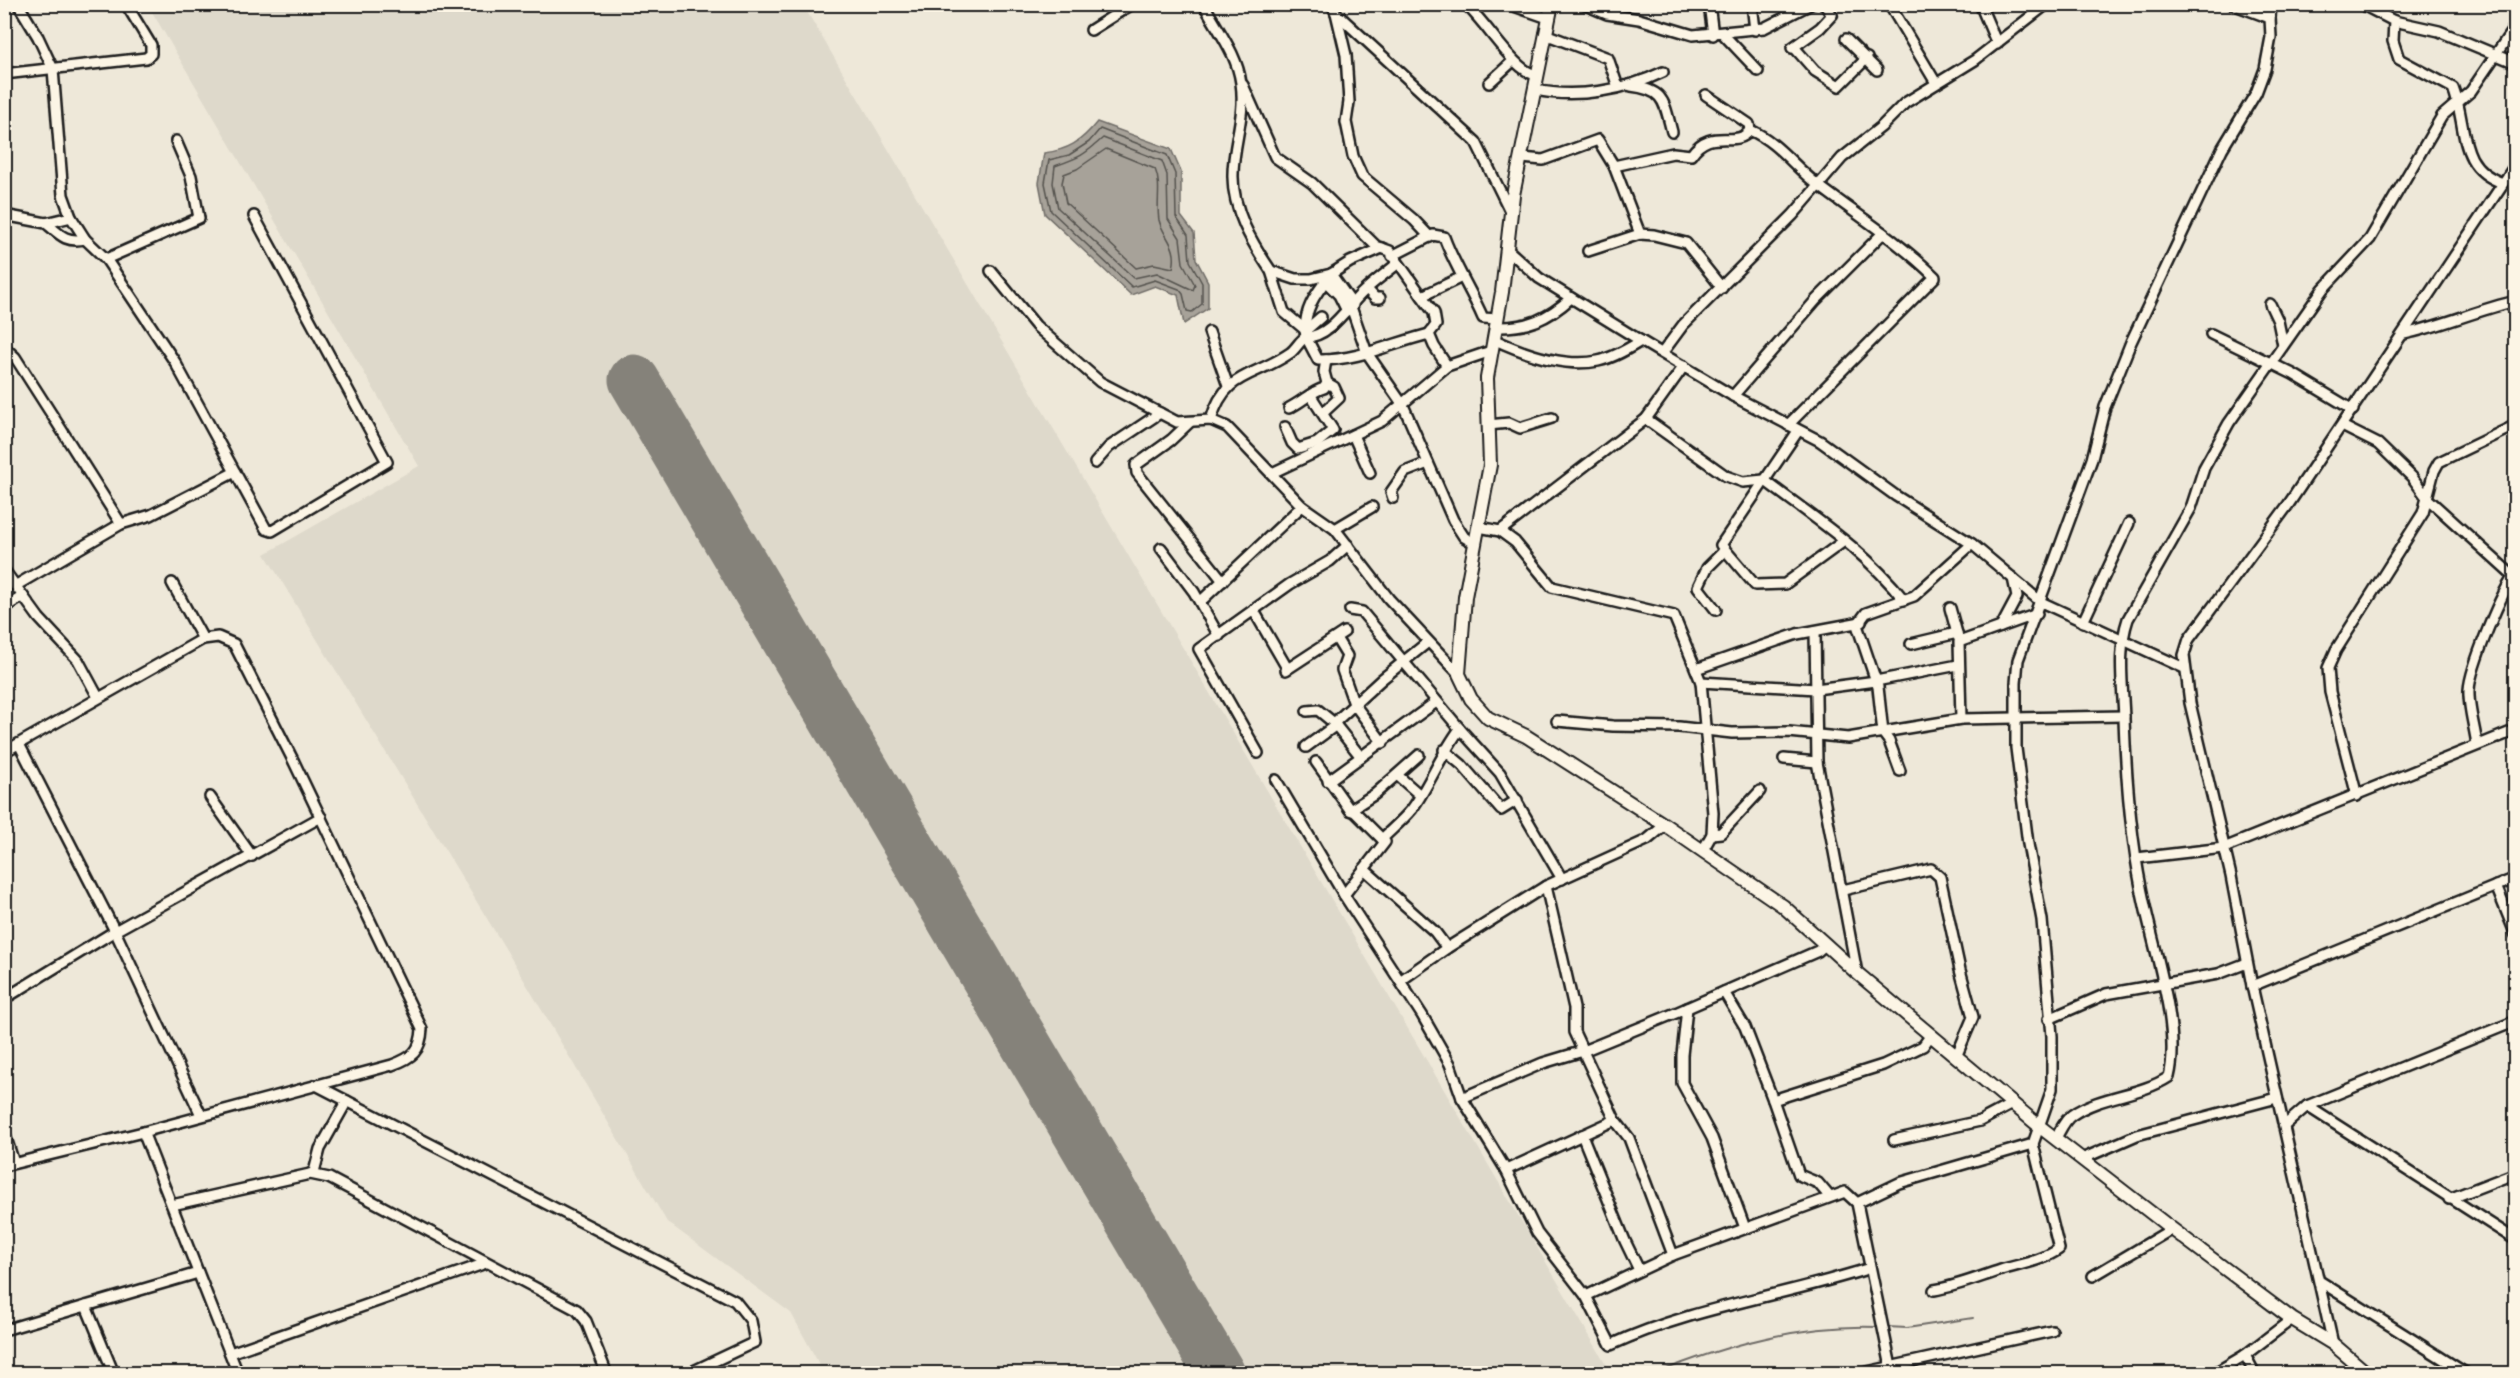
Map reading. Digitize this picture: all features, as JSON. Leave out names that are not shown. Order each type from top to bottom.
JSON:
[{"type":"main road","points":[[1552,4],[1510,211],[1507,249],[1486,389],[1490,465],[1466,597],[1460,674],[1471,699],[1488,718],[1526,736],[1703,850],[1784,906],[1857,973],[2039,1126],[2292,1319],[2332,1344],[2368,1374]]},
{"type":"street","points":[[18,4],[53,69],[63,195],[71,217],[85,239],[106,259],[175,362],[266,530],[272,531],[387,462],[254,216]]},
{"type":"street","points":[[4,74],[146,58],[151,54],[152,45],[126,4]]},
{"type":"street","points":[[1090,30],[1132,4]]},
{"type":"street","points":[[1203,4],[1224,38],[1275,158],[1312,183],[1376,246],[1390,251],[1437,320],[1435,329],[1429,334],[1367,353],[1326,360],[1318,360],[1312,353],[1304,332],[1284,312],[1271,272],[1247,232],[1234,195],[1233,173],[1241,127],[1242,83]]},
{"type":"street","points":[[1465,4],[1480,18],[1514,62],[1527,72],[1538,75]]},
{"type":"street","points":[[1508,4],[1548,18]]},
{"type":"street","points":[[1583,4],[1607,14],[1639,19],[1693,35],[1755,30],[1786,19],[1811,4]]},
{"type":"street","points":[[1709,4],[1718,34],[1758,71]]},
{"type":"street","points":[[1752,4],[1755,30]]},
{"type":"street","points":[[1824,4],[1832,15],[1793,47],[1815,71],[1839,86],[1868,58]]},
{"type":"street","points":[[1889,4],[1936,83]]},
{"type":"street","points":[[1980,4],[1997,44]]},
{"type":"street","points":[[1663,352],[1698,309],[1722,288],[1793,215],[1842,158],[1905,103],[1997,44],[2048,4]]},
{"type":"street","points":[[2232,4],[2270,18]]},
{"type":"street","points":[[1934,1290],[1960,1285],[1998,1270],[2047,1257],[2058,1249],[2033,1144],[2052,1089],[2049,1019],[2038,893],[2022,802],[2016,718],[2018,660],[2037,614],[2092,459],[2104,407],[2131,342],[2223,149],[2256,93],[2265,69],[2271,37],[2271,4]]},
{"type":"street","points":[[2361,4],[2394,21],[2439,31],[2516,63]]},
{"type":"street","points":[[1334,9],[1476,142],[1510,211]]},
{"type":"street","points":[[1334,9],[1347,55],[1349,102],[1346,122],[1353,156],[1362,176],[1430,237]]},
{"type":"street","points":[[2394,21],[2392,42],[2399,59],[2453,88],[2459,104],[2468,154],[2476,167],[2489,178],[2503,183]]},
{"type":"street","points":[[2056,1138],[2070,1116],[2108,1098],[2159,1083],[2169,1077],[2172,1066],[2168,1003],[2144,903],[2128,797],[2121,699],[2123,642],[2128,619],[2190,508],[2210,455],[2229,423],[2323,289],[2370,239],[2442,116],[2459,104],[2497,55],[2516,25]]},
{"type":"street","points":[[1545,34],[1608,58],[1622,86]]},
{"type":"street","points":[[1846,39],[1878,70]]},
{"type":"street","points":[[1489,83],[1514,62]]},
{"type":"street","points":[[1536,90],[1579,92],[1622,86],[1663,72]]},
{"type":"street","points":[[1622,86],[1650,88],[1662,99],[1672,132]]},
{"type":"street","points":[[1614,166],[1674,153],[1691,155],[1697,147],[1708,140],[1724,137],[1734,140],[1746,136],[1750,130],[1749,124],[1706,95]]},
{"type":"street","points":[[1750,130],[1774,144],[1817,185],[1883,233],[1935,277],[1788,425]]},
{"type":"street","points":[[1522,158],[1543,160],[1598,140],[1614,166],[1640,234]]},
{"type":"street","points":[[106,259],[199,218],[191,176],[176,141]]},
{"type":"street","points":[[2332,1344],[2321,1282],[2277,1098],[2224,848],[2199,747],[2184,668],[2184,655],[2189,639],[2288,505],[2516,164]]},
{"type":"street","points":[[4,215],[46,223],[71,217]]},
{"type":"street","points":[[46,223],[63,239],[72,242],[85,239]]},
{"type":"street","points":[[1733,396],[1816,300],[1883,233]]},
{"type":"street","points":[[1588,251],[1640,234],[1686,243],[1722,288]]},
{"type":"street","points":[[1304,332],[1317,334],[1350,307],[1395,260],[1433,235],[1444,237],[1483,318],[1494,334],[1537,355],[1585,362],[1614,356],[1641,341]]},
{"type":"street","points":[[1211,420],[1217,399],[1228,386],[1292,352],[1304,332],[1312,302],[1328,278],[1350,262],[1382,248]]},
{"type":"street","points":[[1507,249],[1539,279],[1733,396],[1820,441],[1896,496],[1972,544],[2041,602],[2123,642],[2184,668]]},
{"type":"street","points":[[991,271],[1036,326],[1100,382],[1177,422],[1211,420],[1227,427],[1302,506],[1335,529],[1389,599],[1460,674]]},
{"type":"street","points":[[1271,272],[1295,279],[1328,278]]},
{"type":"street","points":[[1422,296],[1462,277]]},
{"type":"street","points":[[1328,278],[1350,307],[1367,353],[1403,405],[1453,520],[1464,537],[1474,543]]},
{"type":"street","points":[[1367,289],[1375,298],[1380,298]]},
{"type":"street","points":[[1272,473],[1382,421],[1446,366],[1494,334],[1538,322],[1557,311],[1571,298]]},
{"type":"street","points":[[2404,334],[2438,327],[2479,310],[2516,301]]},
{"type":"street","points":[[2270,304],[2278,321],[2283,345]]},
{"type":"street","points":[[1304,332],[1321,317]]},
{"type":"street","points":[[1209,332],[1228,386]]},
{"type":"street","points":[[1429,334],[1446,366]]},
{"type":"street","points":[[2211,334],[2293,374],[2352,410]]},
{"type":"street","points":[[4,347],[50,411],[121,524]]},
{"type":"street","points":[[1324,412],[1339,398],[1334,387],[1327,383],[1324,372],[1326,360]]},
{"type":"street","points":[[1500,531],[1646,419],[1684,366]]},
{"type":"street","points":[[1289,408],[1311,396],[1327,383]]},
{"type":"street","points":[[1285,427],[1292,443],[1298,449],[1317,443],[1333,430],[1324,412],[1311,396]]},
{"type":"street","points":[[1095,463],[1109,447],[1160,413]]},
{"type":"street","points":[[1488,425],[1509,423],[1520,428],[1552,418]]},
{"type":"street","points":[[1646,419],[1726,476],[1743,482],[1764,480],[1844,541],[1888,580],[1904,600]]},
{"type":"street","points":[[1190,422],[1171,440],[1141,460],[1136,465],[1137,473],[1223,581]]},
{"type":"street","points":[[2357,796],[2330,692],[2328,668],[2336,650],[2423,513],[2434,471],[2439,462],[2516,425]]},
{"type":"street","points":[[2342,426],[2378,444],[2412,477],[2428,499],[2514,575],[2506,589],[2471,675],[2469,692],[2478,745]]},
{"type":"street","points":[[1798,431],[1721,545],[1755,585],[1785,584],[1844,541]]},
{"type":"street","points":[[1353,435],[1370,473]]},
{"type":"street","points":[[1393,498],[1390,492],[1405,472],[1428,463]]},
{"type":"street","points":[[15,586],[121,524],[151,515],[235,472]]},
{"type":"street","points":[[1200,602],[1302,506]]},
{"type":"street","points":[[1335,529],[1372,507]]},
{"type":"street","points":[[2083,622],[2128,523]]},
{"type":"street","points":[[1479,527],[1500,531],[1515,542],[1552,587],[1674,615],[1701,682],[1713,813],[1712,834],[1703,850]]},
{"type":"street","points":[[1900,771],[1889,741],[1883,734],[1876,681],[1857,625],[1866,613],[1904,600],[1922,590],[1972,544]]},
{"type":"street","points":[[1258,753],[1199,649],[1290,584],[1330,561],[1348,545]]},
{"type":"street","points":[[1161,548],[1200,602],[1219,636]]},
{"type":"street","points":[[1716,610],[1698,587],[1707,568],[1724,551]]},
{"type":"street","points":[[4,570],[39,618],[78,660],[98,697]]},
{"type":"street","points":[[2001,627],[2017,597],[2017,586],[2012,576]]},
{"type":"street","points":[[172,583],[203,639]]},
{"type":"street","points":[[4,608],[23,596]]},
{"type":"street","points":[[1950,608],[1958,638],[1961,719]]},
{"type":"street","points":[[1350,610],[1362,612],[1436,702],[1500,773],[1562,879]]},
{"type":"street","points":[[1254,611],[1287,669],[1340,635],[1347,656],[1342,670],[1354,704],[1383,743]]},
{"type":"street","points":[[1911,644],[1958,638],[2001,627],[2037,614]]},
{"type":"street","points":[[1696,669],[1815,631],[1861,622]]},
{"type":"street","points":[[1815,631],[1819,736],[1817,762],[1857,973]]},
{"type":"street","points":[[4,752],[203,639],[218,637],[234,644],[321,817],[422,1029],[419,1048],[410,1059],[143,1132],[9,1165],[4,1132]]},
{"type":"street","points":[[1306,747],[1428,642]]},
{"type":"street","points":[[1710,664],[1716,682]]},
{"type":"street","points":[[1701,682],[1816,689],[1876,681],[1958,665]]},
{"type":"street","points":[[1329,781],[1436,702]]},
{"type":"street","points":[[1306,711],[1318,710],[1335,724],[1361,757]]},
{"type":"street","points":[[1557,721],[1613,726],[1705,729],[1732,733],[1789,732],[1848,738],[1883,734],[1961,719],[2124,716]]},
{"type":"street","points":[[1382,839],[1411,809],[1444,750],[1460,729]]},
{"type":"street","points":[[2137,858],[2224,848],[2516,730]]},
{"type":"street","points":[[20,744],[115,931],[201,1115]]},
{"type":"street","points":[[1444,750],[1462,765],[1502,810],[1517,800]]},
{"type":"street","points":[[1350,810],[1397,775],[1419,755]]},
{"type":"street","points":[[1784,759],[1817,762]]},
{"type":"street","points":[[1316,762],[1350,810],[1355,812],[1385,842],[1344,895]]},
{"type":"street","points":[[1397,775],[1420,795]]},
{"type":"street","points":[[1276,780],[1344,895],[1450,1064],[1462,1098],[1506,1170],[1537,1233],[1586,1296],[1611,1345],[1660,1324],[1803,1288],[1870,1268]]},
{"type":"street","points":[[1712,834],[1721,833],[1760,791]]},
{"type":"street","points":[[210,797],[252,856]]},
{"type":"street","points":[[4,999],[115,931],[321,817]]},
{"type":"street","points":[[1400,981],[1447,948],[1546,886],[1647,840],[1665,825]]},
{"type":"street","points":[[1365,869],[1435,932],[1447,948]]},
{"type":"street","points":[[1843,890],[1931,869],[1940,877],[1960,970],[1973,1017],[1956,1057]]},
{"type":"street","points":[[2252,986],[2516,878]]},
{"type":"street","points":[[1546,886],[1574,1008],[1574,1032],[1615,1120],[1629,1138],[1672,1255]]},
{"type":"street","points":[[2496,886],[2516,935]]},
{"type":"street","points":[[1462,1098],[1543,1063],[1583,1050],[1687,1008],[1818,951],[1826,944]]},
{"type":"street","points":[[2049,1019],[2106,994],[2218,974],[2247,963]]},
{"type":"street","points":[[1724,992],[1745,1027],[1800,1175],[1818,1183],[1829,1196]]},
{"type":"street","points":[[1687,1008],[1682,1055],[1682,1083],[1712,1138],[1745,1228]]},
{"type":"street","points":[[2284,1126],[2307,1106],[2516,1021]]},
{"type":"street","points":[[1773,1100],[1883,1065],[1923,1046],[1931,1035]]},
{"type":"street","points":[[316,1085],[735,1301],[751,1321],[755,1342],[687,1374]]},
{"type":"street","points":[[2082,1159],[2137,1135],[2277,1098]]},
{"type":"street","points":[[310,1174],[314,1172],[320,1149],[347,1101]]},
{"type":"street","points":[[1894,1140],[1980,1120],[2012,1104]]},
{"type":"street","points":[[2307,1106],[2516,1240]]},
{"type":"street","points":[[1506,1170],[1615,1120]]},
{"type":"street","points":[[143,1132],[238,1374]]},
{"type":"street","points":[[1582,1135],[1625,1241],[1640,1270]]},
{"type":"street","points":[[1857,1203],[1899,1183],[2033,1144]]},
{"type":"street","points":[[2449,1198],[2516,1173]]},
{"type":"street","points":[[172,1205],[310,1174],[329,1178],[577,1310],[586,1321],[607,1374]]},
{"type":"street","points":[[1586,1296],[1672,1255],[1845,1192],[1857,1203],[1891,1366]]},
{"type":"street","points":[[2093,1276],[2172,1229]]},
{"type":"street","points":[[230,1353],[486,1263]]},
{"type":"street","points":[[4,1330],[198,1273]]},
{"type":"street","points":[[2321,1282],[2467,1374]]},
{"type":"street","points":[[86,1306],[114,1374]]},
{"type":"street","points":[[2213,1374],[2244,1355],[2292,1319]]},
{"type":"street","points":[[1858,1374],[1891,1366],[1909,1369],[2052,1331]]},
{"type":"street","points":[[2244,1355],[2255,1374]]},
{"type":"shaded area","points":[[148,5],[803,5],[1609,1369],[1614,1368],[1617,1373],[824,1373],[791,1313],[667,1222],[508,953],[265,554],[419,466]]},
{"type":"water","points":[[1097,122],[1171,149],[1181,172],[1181,216],[1194,233],[1196,259],[1208,282],[1208,308],[1184,324],[1178,295],[1155,286],[1131,295],[1045,214],[1039,183],[1044,153],[1074,144]]},
{"type":"waterway","points":[[1887,1327],[1907,1328],[1973,1318]]},
{"type":"waterway","points":[[1654,1374],[1709,1354],[1764,1338],[1821,1329],[1878,1327]]},
{"type":"runway","points":[[634,380],[1220,1374]]}]
